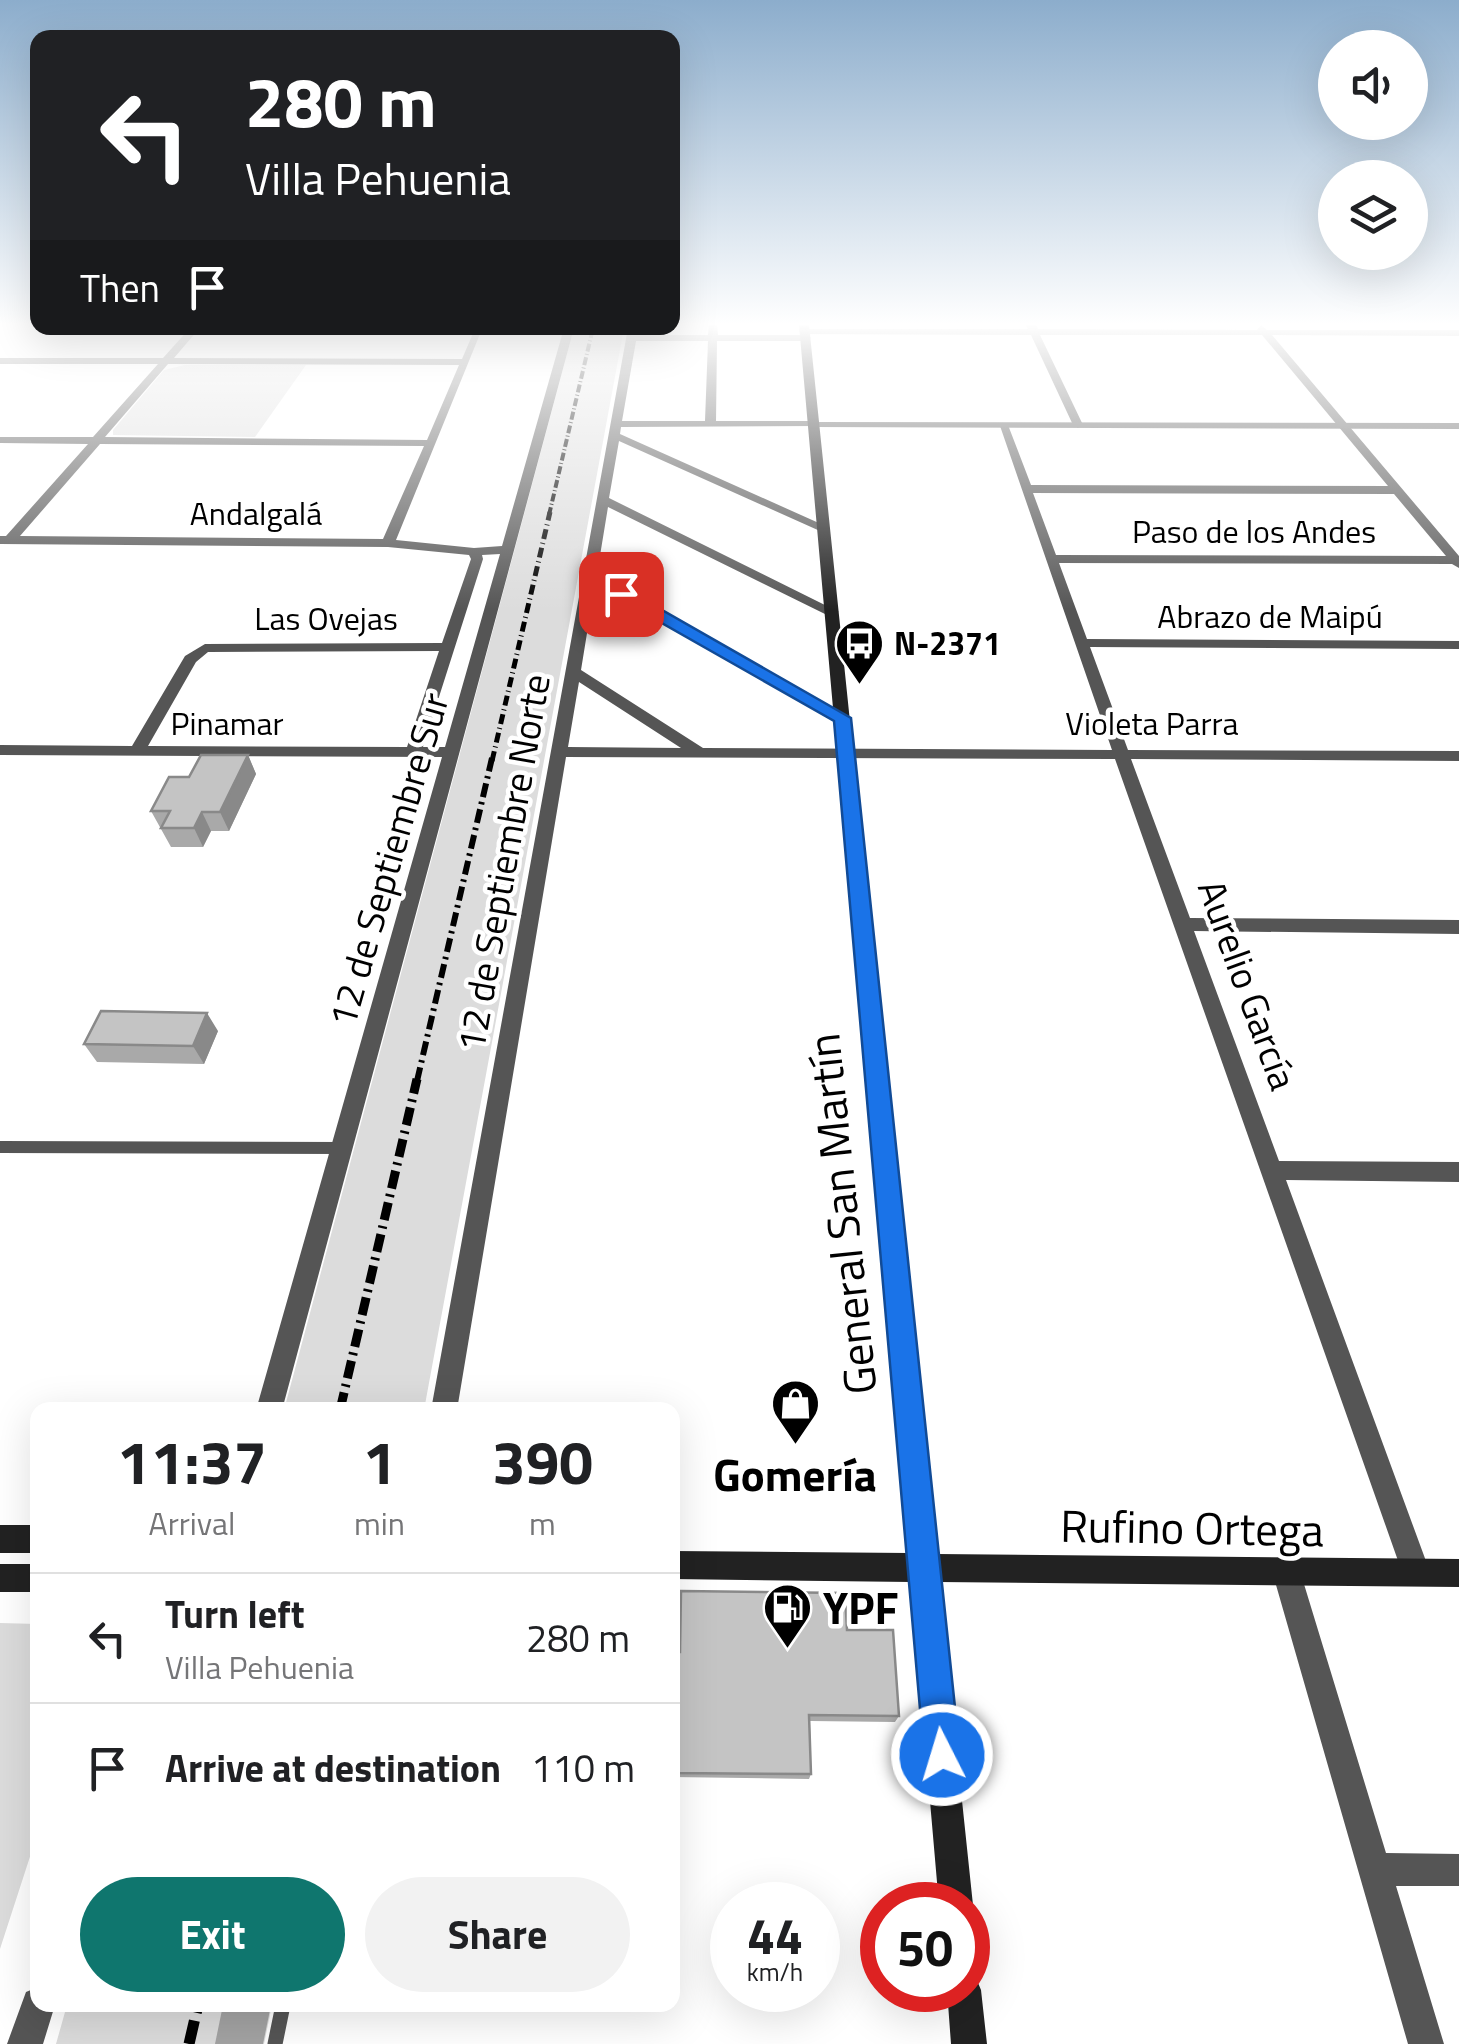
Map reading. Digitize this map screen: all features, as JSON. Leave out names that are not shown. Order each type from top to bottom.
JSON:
[{"type":"main road","name":"General San Martín","points":[[814,424],[954,1882]]},
{"type":"main road","points":[[0,1539],[30,1540]]},
{"type":"main road","name":"Rufino Ortega","points":[[680,1565],[1459,1573]]},
{"type":"main road","points":[[0,1578],[30,1578]]},
{"type":"main road","points":[[966,2012],[969,2044]]},
{"type":"street","points":[[5,540],[114,420]]},
{"type":"street","points":[[388,543],[440,420]]},
{"type":"street","name":"12 de Septiembre Sur","points":[[271,1402],[545,420]]},
{"type":"street","name":"12 de Septiembre Norte","points":[[445,1402],[617,420]]},
{"type":"street","points":[[1076,420],[1078,425]]},
{"type":"street","points":[[1338,420],[1458,562]]},
{"type":"street","points":[[615,430],[710,424],[1459,426]]},
{"type":"street","name":"Aurelio García","points":[[1002,424],[1416,1572]]},
{"type":"street","points":[[615,430],[824,528]]},
{"type":"street","points":[[0,440],[431,442]]},
{"type":"street","points":[[1026,489],[1397,490]]},
{"type":"street","points":[[603,500],[832,612]]},
{"type":"street","name":"Andalgalá","points":[[5,540],[388,543],[474,552],[510,549]]},
{"type":"street","points":[[412,752],[477,560],[474,552]]},
{"type":"street","name":"Paso de los Andes","points":[[1051,559],[1458,562]]},
{"type":"street","points":[[590,576],[842,718]]},
{"type":"street","name":"Abrazo de Maipú","points":[[1081,643],[1459,645]]},
{"type":"street","name":"Las Ovejas","points":[[137,751],[190,659],[205,648],[448,647]]},
{"type":"street","points":[[573,672],[698,752]]},
{"type":"street","name":"Pinamar","points":[[0,750],[453,752]]},
{"type":"street","points":[[560,752],[845,752]]},
{"type":"street","name":"Violeta Parra","points":[[845,752],[1459,756]]},
{"type":"street","points":[[1183,924],[1459,927]]},
{"type":"street","points":[[1271,1170],[1459,1172]]},
{"type":"street","points":[[1286,1572],[1426,2044]]},
{"type":"street","points":[[1374,1869],[1459,1870]]},
{"type":"street","points":[[26,2044],[36,2012]]},
{"type":"lane","points":[[0,1147],[342,1148]]},
{"type":"lane","points":[[275,2044],[282,2012]]},
{"type":"shaded area","points":[[121,420],[267,420],[255,437],[113,435]]},
{"type":"shaded area","points":[[549,420],[607,420],[425,1402],[286,1402]]},
{"type":"shaded area","points":[[0,1623],[30,1624],[30,1857],[0,1949]]},
{"type":"shaded area","points":[[65,2012],[271,2012],[264,2044],[56,2044]]},
{"type":"building","points":[[201,755],[248,755],[220,812],[202,812],[194,828],[161,828],[170,811],[151,811],[169,777],[189,777]]},
{"type":"building","points":[[101,1011],[207,1013],[193,1046],[84,1044]]},
{"type":"building","points":[[681,1591],[845,1593],[847,1630],[893,1630],[899,1716],[809,1715],[811,1774],[680,1773]]},
{"type":"waterway","points":[[239,2044],[246,2012]]},
{"type":"railway","points":[[549,515],[571,420]]},
{"type":"railway","points":[[492,761],[550,512]]},
{"type":"railway","points":[[417,1081],[492,758]]},
{"type":"railway","points":[[342,1402],[417,1079]]},
{"type":"railway","points":[[189,2044],[196,2012]]},
{"type":"place","name":"N-2371","points":[[859,686]]},
{"type":"place","name":"Gomería","points":[[795,1446]]},
{"type":"place","name":"YPF","points":[[788,1650]]},
{"type":"route","points":[[621,594],[842,718],[942,1755]]}]
